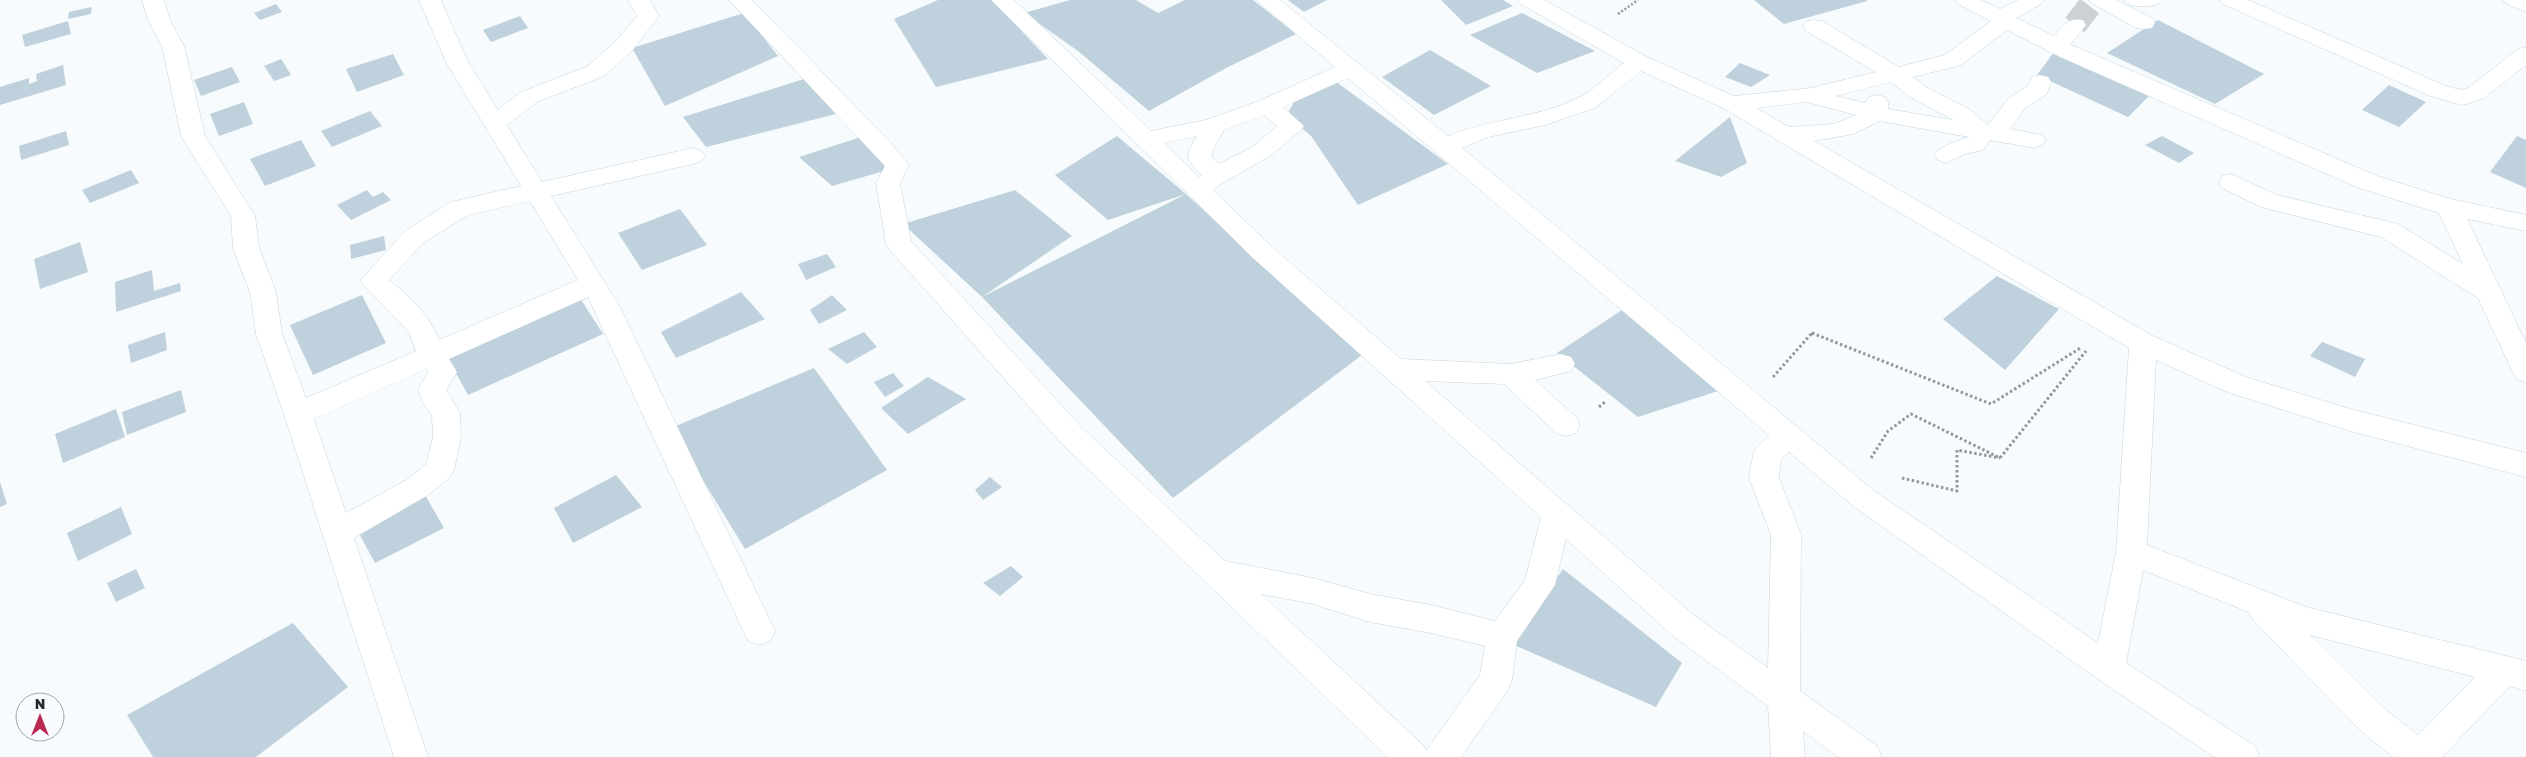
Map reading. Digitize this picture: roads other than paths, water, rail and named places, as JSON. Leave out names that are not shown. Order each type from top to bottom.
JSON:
[{"type":"street","points":[[153,0],[159,20],[173,46],[193,136],[243,216],[246,248],[263,292],[269,334],[298,414],[411,757]]},
{"type":"street","points":[[430,0],[457,62],[611,316],[759,631]]},
{"type":"street","points":[[494,124],[529,97],[596,71],[624,46],[648,16],[639,0]]},
{"type":"street","points":[[1002,0],[1146,139],[1207,183],[1262,252],[1684,626],[1865,757]]},
{"type":"street","points":[[1267,0],[1445,146],[1863,498],[2110,669],[2243,757]]},
{"type":"street","points":[[1528,0],[1639,62],[1731,103],[2143,344],[2237,385],[2350,420],[2526,465]]},
{"type":"street","points":[[1965,0],[2057,47],[2368,182],[2449,207],[2526,223]]},
{"type":"street","points":[[1731,103],[1805,96],[1952,60],[2002,19],[2034,0]]},
{"type":"street","points":[[2100,0],[2144,23]]},
{"type":"street","points":[[2135,0],[2151,0]]},
{"type":"street","points":[[2216,0],[2234,2],[2438,91],[2462,98],[2476,93],[2526,54]]},
{"type":"street","points":[[2514,0],[2526,6]]},
{"type":"street","points":[[742,1],[897,165],[888,183],[899,244],[1072,436],[1412,757]]},
{"type":"street","points":[[2057,47],[2074,25]]},
{"type":"street","points":[[1814,26],[1895,74],[1918,92],[1961,114],[1989,133]]},
{"type":"street","points":[[1445,146],[1482,131],[1536,120],[1587,103],[1639,62]]},
{"type":"street","points":[[1146,139],[1211,126],[1267,106],[1351,68]]},
{"type":"street","points":[[1876,113],[1878,98],[1895,74]]},
{"type":"street","points":[[1946,155],[1959,148],[1975,145],[2017,103],[2039,90],[2040,82]]},
{"type":"street","points":[[1805,96],[1876,113],[2034,140]]},
{"type":"street","points":[[1207,183],[1262,150],[1292,126],[1267,106]]},
{"type":"street","points":[[1785,134],[1821,135],[1851,128],[1876,113]]},
{"type":"street","points":[[1207,183],[1200,158],[1201,150],[1212,130],[1211,126]]},
{"type":"street","points":[[337,533],[418,488],[439,470],[447,438],[446,413],[436,401],[432,388],[444,372],[432,354],[421,328],[391,295],[373,281],[414,237],[460,208],[693,156]]},
{"type":"street","points":[[2231,182],[2270,201],[2389,230],[2489,292]]},
{"type":"street","points":[[2449,207],[2526,372]]},
{"type":"street","points":[[298,414],[593,284]]},
{"type":"street","points":[[2110,669],[2131,552],[2143,344]]},
{"type":"street","points":[[1394,369],[1511,374],[1561,364]]},
{"type":"street","points":[[1511,374],[1566,425]]},
{"type":"street","points":[[1788,435],[1767,455],[1764,478],[1786,534],[1784,698],[1788,757]]},
{"type":"street","points":[[1440,757],[1496,680],[1502,637],[1539,585],[1557,513]]},
{"type":"street","points":[[2131,552],[2304,620],[2515,673]]},
{"type":"street","points":[[1215,572],[1313,591],[1370,608],[1431,619],[1502,637]]},
{"type":"street","points":[[2254,601],[2374,720],[2419,757],[2515,673]]},
{"type":"tunnel","points":[[2075,25],[2094,0]]}]
